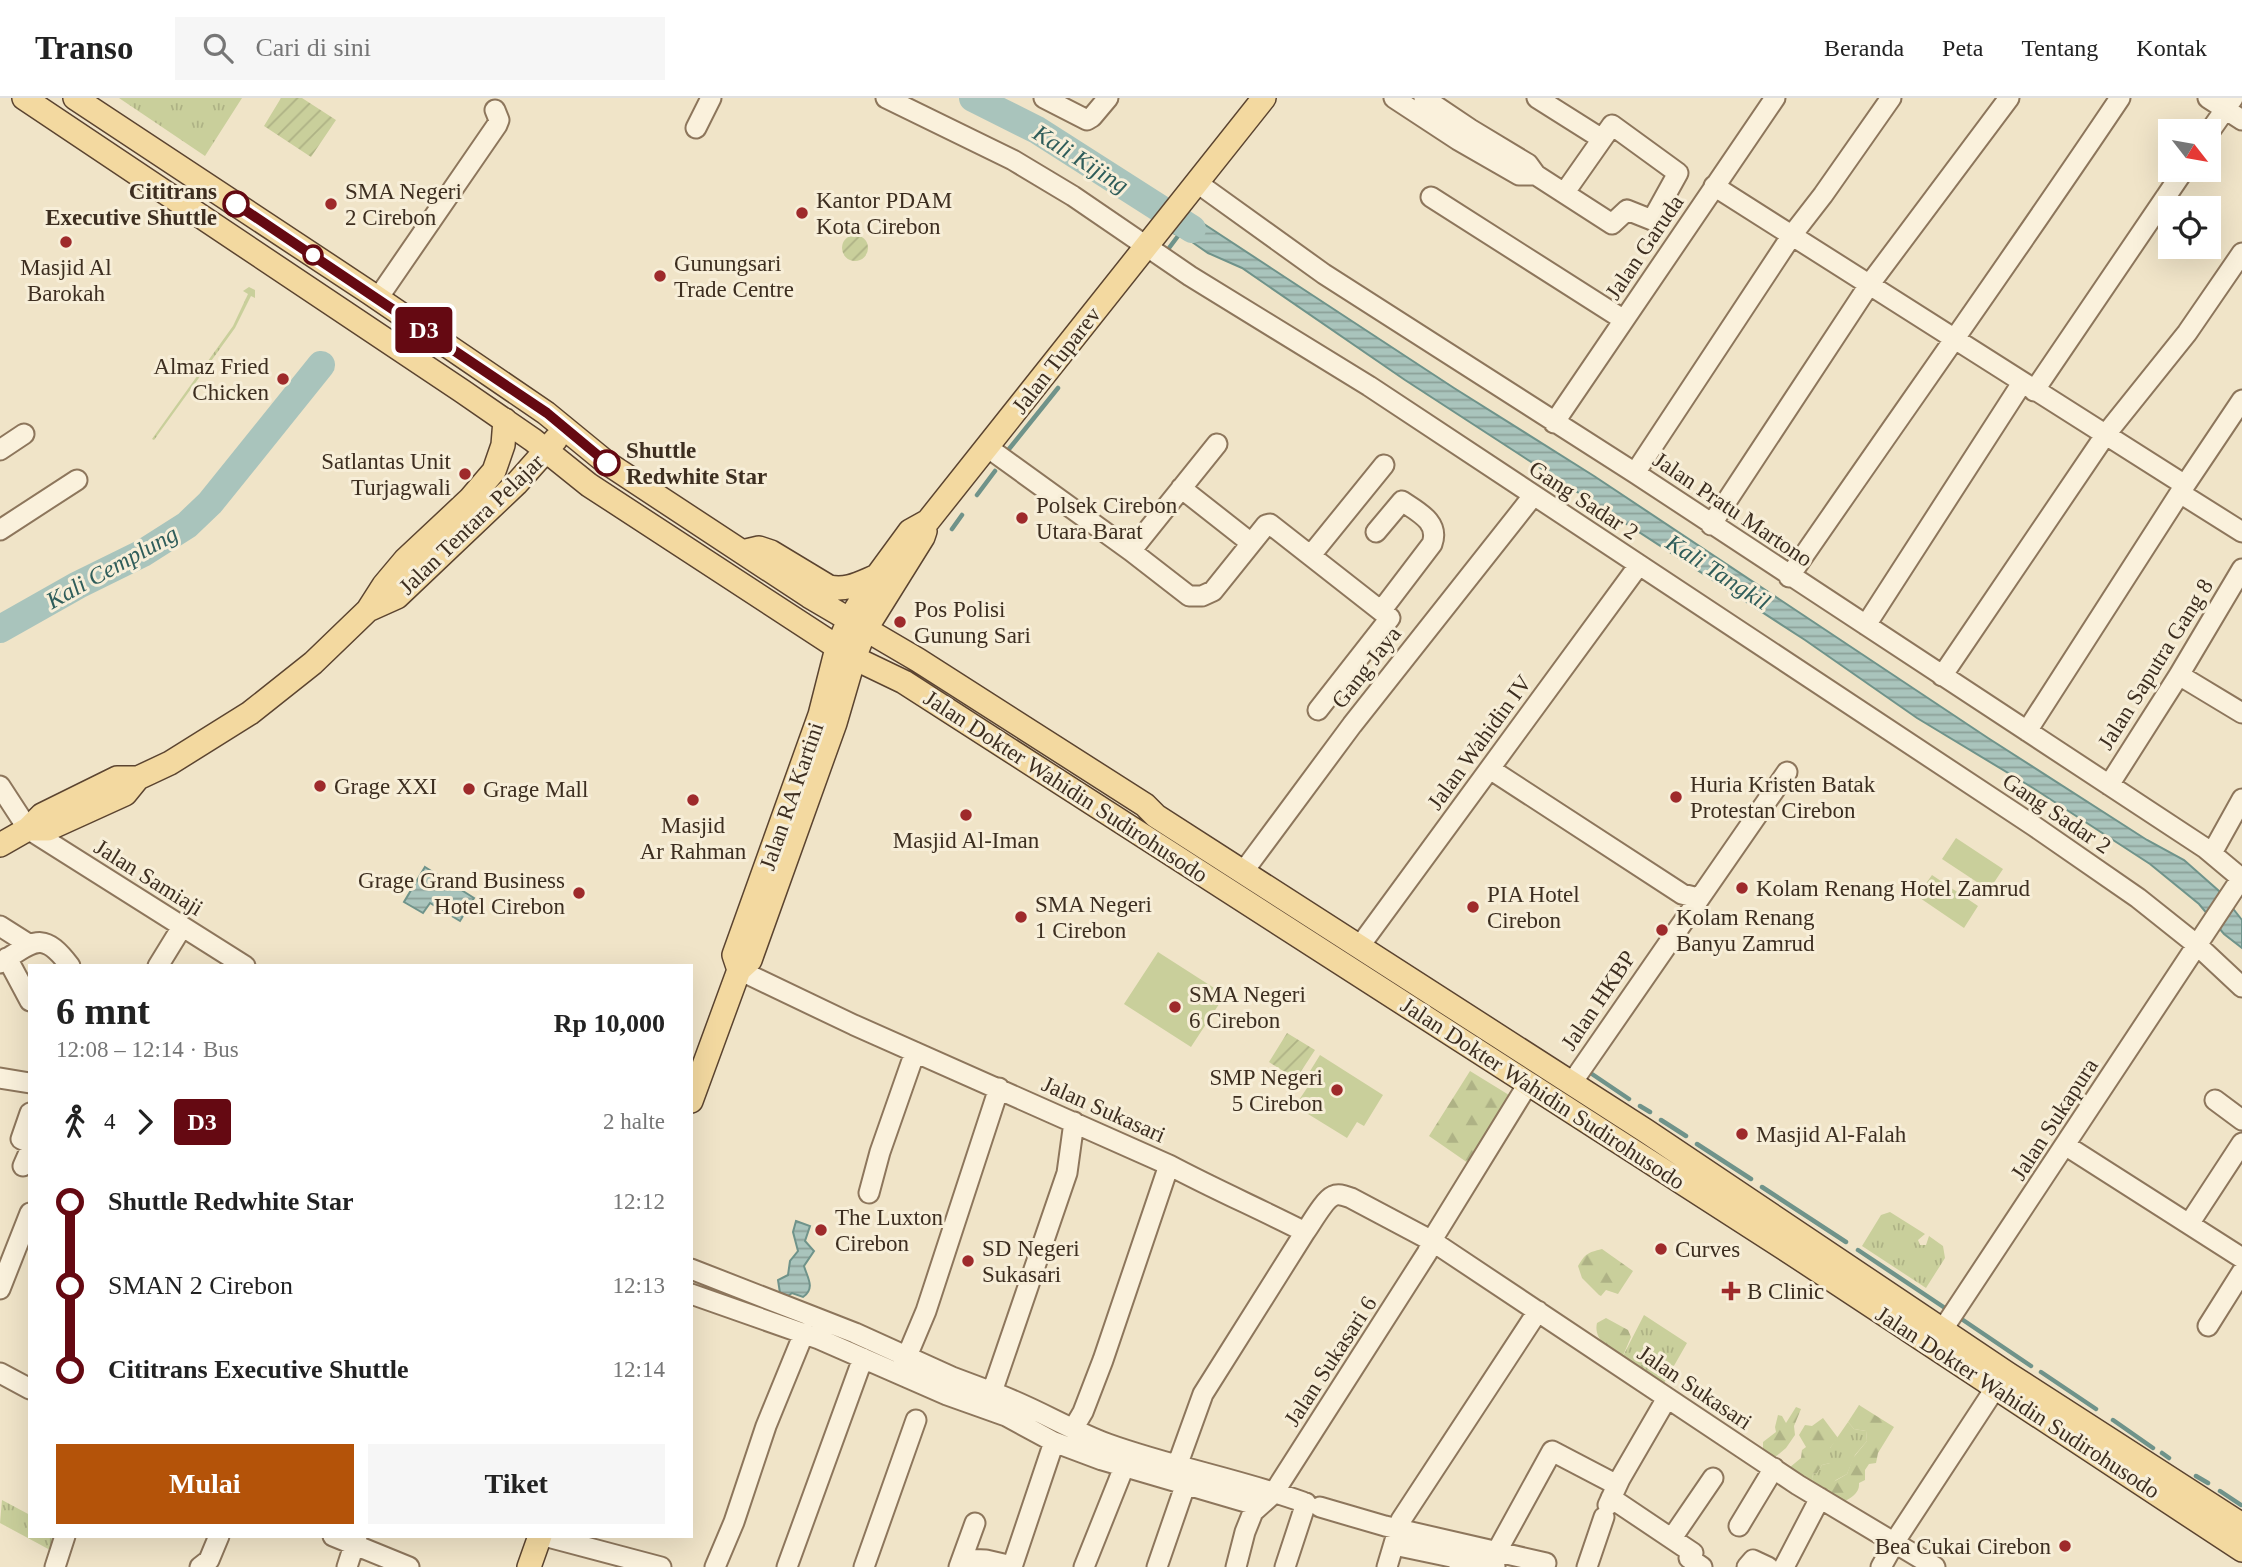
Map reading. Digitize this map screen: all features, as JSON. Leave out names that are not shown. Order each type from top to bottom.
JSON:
[{"type":"main road","name":"Jalan Dokter Wahidin Sudirohusodo","points":[[24,98],[53,106],[505,420],[589,485],[846,653],[904,681],[1575,1114],[1741,1208],[1943,1329],[2242,1525]]},
{"type":"main road","name":"Jalan Dokter Wahidin Sudirohusodo","points":[[75,98],[379,298],[565,426],[607,463],[742,552],[857,625],[941,674],[1579,1089],[1741,1208],[1996,1387],[2242,1550]]},
{"type":"main road","name":"Jalan Tuparev","points":[[857,625],[877,576],[910,531],[928,521],[1194,185],[1253,102]]},
{"type":"main road","name":"Jalan Tentara Pelajar","points":[[427,553],[494,471],[503,446],[505,420]]},
{"type":"main road","name":"Jalan Tentara Pelajar","points":[[0,845],[28,830],[48,829],[125,794],[138,778],[170,763],[250,713],[313,663],[427,553],[547,452],[565,426]]},
{"type":"main road","points":[[857,625],[923,537],[928,521]]},
{"type":"main road","points":[[742,552],[759,548],[771,552],[829,587],[839,589],[850,588],[877,576]]},
{"type":"main road","name":"Jalan RA Kartini","points":[[693,1096],[739,970],[734,955],[820,715],[857,625]]},
{"type":"main road","points":[[1575,1114],[1579,1089]]},
{"type":"main road","points":[[529,1567],[541,1538]]},
{"type":"street","points":[[696,128],[711,98]]},
{"type":"street","name":"Gang Sadar 2","points":[[886,98],[1013,160],[1148,242],[1190,276],[1369,386],[2034,826],[2201,940],[2242,987]]},
{"type":"street","points":[[1044,98],[1087,120],[1108,98]]},
{"type":"street","points":[[1394,98],[1464,134]]},
{"type":"street","points":[[1424,98],[1464,134],[1519,175],[1536,175],[1612,224],[1627,210],[1654,219],[1679,176],[1677,170],[1612,125],[1565,192]]},
{"type":"street","points":[[1537,98],[1602,139]]},
{"type":"street","name":"Jalan Garuda","points":[[1554,423],[1774,98]]},
{"type":"street","points":[[1635,474],[1791,235],[1823,195],[1891,98]]},
{"type":"street","points":[[1711,525],[1869,285],[2009,98]]},
{"type":"street","points":[[1789,577],[2120,98]]},
{"type":"street","points":[[2208,98],[2233,109]]},
{"type":"street","points":[[379,298],[497,125],[499,120],[495,110]]},
{"type":"street","points":[[1866,625],[2028,387],[2175,182]]},
{"type":"street","name":"Jalan Pratu Martono","points":[[1194,185],[1324,274],[1635,474],[2212,853],[2239,882]]},
{"type":"street","points":[[1714,186],[2106,434],[2242,532]]},
{"type":"street","points":[[1431,197],[1624,320]]},
{"type":"street","points":[[1942,676],[2106,434],[2187,333],[2242,253]]},
{"type":"street","points":[[2027,731],[2242,400]]},
{"type":"street","points":[[0,450],[24,435]]},
{"type":"street","points":[[1131,551],[1217,444]]},
{"type":"street","points":[[987,447],[1189,596],[1202,596],[1213,591],[1266,525],[1273,524],[1390,618],[1318,710]]},
{"type":"street","points":[[1311,555],[1384,465]]},
{"type":"street","points":[[0,530],[77,480]]},
{"type":"street","points":[[1181,488],[1251,543]]},
{"type":"street","name":"Gang Jaya","points":[[1242,872],[1352,724],[1533,496]]},
{"type":"street","points":[[1376,532],[1402,501],[1428,520],[1434,528],[1435,536],[1432,544],[1381,611]]},
{"type":"street","name":"Jalan Wahidin IV","points":[[1359,947],[1639,565]]},
{"type":"street","name":"Jalan Saputra Gang 8","points":[[2109,785],[2242,569]]},
{"type":"street","points":[[2179,675],[2239,704]]},
{"type":"street","points":[[1490,769],[1682,894],[1698,898]]},
{"type":"street","name":"Jalan HKBP","points":[[1579,1089],[1698,898],[1787,772]]},
{"type":"street","points":[[0,786],[28,830]]},
{"type":"street","points":[[2212,853],[2242,799]]},
{"type":"street","name":"Jalan Samiaji","points":[[28,830],[242,964]]},
{"type":"street","name":"Jalan Sukapura","points":[[1943,1329],[2239,882]]},
{"type":"street","points":[[0,926],[30,945]]},
{"type":"street","points":[[159,964],[182,927]]},
{"type":"street","points":[[28,998],[4,961],[39,942],[48,943],[58,950],[68,964]]},
{"type":"street","name":"Jalan Sukasari","points":[[739,970],[1074,1122],[1305,1232],[1328,1200],[1340,1195],[1350,1198],[1433,1241],[1820,1498],[1935,1567]]},
{"type":"street","points":[[869,1193],[880,1152],[915,1052]]},
{"type":"street","points":[[0,1078],[28,1083]]},
{"type":"street","points":[[1433,1241],[1528,1084]]},
{"type":"street","points":[[903,1366],[926,1311],[999,1088]]},
{"type":"street","points":[[2215,1100],[2242,1120]]},
{"type":"street","points":[[28,1118],[21,1139],[28,1142]]},
{"type":"street","points":[[989,1400],[1067,1173],[1074,1122]]},
{"type":"street","points":[[2189,1224],[2242,1143]]},
{"type":"street","points":[[2066,1145],[2242,1258]]},
{"type":"street","points":[[1073,1429],[1083,1412],[1103,1360],[1169,1166]]},
{"type":"street","points":[[0,1289],[7,1250],[28,1216]]},
{"type":"street","points":[[1157,1567],[1176,1476],[1203,1394],[1305,1232]]},
{"type":"street","name":"Jalan Sukasari 6","points":[[1236,1567],[1253,1512],[1268,1499],[1433,1241]]},
{"type":"street","points":[[693,1270],[816,1331],[863,1358],[903,1366],[989,1400],[1019,1401],[1049,1430],[1176,1476]]},
{"type":"street","points":[[2208,1326],[2242,1272]]},
{"type":"street","points":[[693,1295],[816,1331],[855,1333],[903,1366]]},
{"type":"street","points":[[1387,1567],[1401,1520],[1538,1311]]},
{"type":"street","points":[[716,1567],[766,1426],[816,1331]]},
{"type":"street","points":[[788,1567],[863,1358]]},
{"type":"street","points":[[0,1374],[28,1389]]},
{"type":"street","points":[[1881,1567],[1996,1387]]},
{"type":"street","points":[[1587,1567],[1610,1501],[1667,1398]]},
{"type":"street","points":[[863,1567],[916,1420]]},
{"type":"street","points":[[1049,1430],[1073,1429],[1124,1467],[1176,1476],[1385,1526],[1397,1536],[1479,1559],[1546,1563]]},
{"type":"street","points":[[975,1523],[961,1563],[986,1560],[1012,1566],[1049,1430]]},
{"type":"street","points":[[1479,1559],[1552,1451],[1610,1501],[1693,1553],[1689,1558],[1702,1567]]},
{"type":"street","points":[[1084,1567],[1124,1467]]},
{"type":"street","points":[[1739,1526],[1774,1468]]},
{"type":"street","points":[[1672,1538],[1713,1478]]},
{"type":"street","points":[[1784,1567],[1820,1498]]},
{"type":"street","points":[[1284,1567],[1308,1507]]},
{"type":"street","points":[[55,1567],[64,1538]]},
{"type":"street","points":[[200,1567],[209,1560],[218,1538]]},
{"type":"street","points":[[550,1538],[661,1567]]},
{"type":"street","points":[[347,1567],[356,1541],[409,1567]]},
{"type":"street","points":[[1747,1567],[1753,1560],[1768,1567]]},
{"type":"green space","points":[[119,98],[242,98],[205,156]]},
{"type":"green space","points":[[281,98],[302,98],[336,120],[311,157],[264,126]]},
{"type":"green space","points":[[855,235],[864,239],[868,248],[864,257],[855,261],[846,257],[842,248],[846,239]]},
{"type":"green space","points":[[249,287],[255,290],[255,298],[251,296],[235,328],[154,440],[152,439],[233,326],[248,294],[243,291]]},
{"type":"green space","points":[[1956,838],[2003,869],[1989,890],[1942,859]]},
{"type":"green space","points":[[1932,875],[1978,906],[1964,928],[1917,896]]},
{"type":"green space","points":[[1158,952],[1225,995],[1191,1047],[1124,1004]]},
{"type":"green space","points":[[1287,1033],[1315,1050],[1296,1079],[1269,1062]]},
{"type":"green space","points":[[1320,1055],[1383,1095],[1364,1126],[1357,1122],[1347,1138],[1295,1106],[1307,1088],[1302,1084]]},
{"type":"green space","points":[[1470,1071],[1509,1095],[1468,1163],[1429,1136]]},
{"type":"green space","points":[[1890,1212],[1925,1234],[1918,1240],[1920,1245],[1926,1245],[1929,1236],[1943,1246],[1945,1258],[1926,1288],[1862,1246],[1881,1215]]},
{"type":"green space","points":[[1602,1249],[1633,1271],[1618,1294],[1606,1290],[1601,1296],[1582,1278],[1578,1266],[1587,1254]]},
{"type":"green space","points":[[1644,1315],[1687,1343],[1663,1385],[1622,1358]]},
{"type":"green space","points":[[1606,1318],[1628,1330],[1631,1337],[1622,1358],[1604,1344],[1596,1329],[1597,1323]]},
{"type":"green space","points":[[1859,1405],[1894,1427],[1878,1453],[1876,1463],[1869,1464],[1865,1470],[1865,1480],[1859,1483],[1854,1495],[1843,1502],[1825,1494],[1830,1484],[1847,1474],[1853,1458],[1867,1441],[1866,1431],[1854,1429],[1848,1422]]},
{"type":"green space","points":[[1796,1407],[1801,1409],[1794,1426],[1795,1435],[1786,1448],[1774,1458],[1763,1450],[1763,1442],[1776,1432],[1778,1415],[1782,1416],[1786,1423]]},
{"type":"green space","points":[[1823,1418],[1838,1438],[1830,1448],[1830,1463],[1822,1465],[1817,1473],[1812,1474],[1813,1479],[1809,1485],[1789,1468],[1801,1458],[1802,1450],[1806,1447],[1799,1435],[1805,1425],[1812,1426]]},
{"type":"green space","points":[[1848,1422],[1854,1429],[1866,1431],[1867,1441],[1855,1455],[1847,1474],[1836,1480],[1825,1494],[1809,1485],[1813,1479],[1812,1474],[1817,1473],[1822,1465],[1830,1463],[1830,1448]]},
{"type":"green space","points":[[2,1500],[28,1514],[28,1538],[57,1538],[52,1551],[0,1523]]},
{"type":"water","name":"Kali Tangkil","points":[[1178,207],[1454,388],[1594,476],[1988,738],[2147,840],[2184,860],[2219,891],[2242,920],[2242,948],[2224,934],[2199,904],[2150,864],[2033,788],[1917,718],[1805,640],[1405,380],[1242,268],[1173,233],[1165,221]]},
{"type":"water","points":[[425,867],[474,898],[460,921],[430,903],[423,913],[404,902]]},
{"type":"water","points":[[796,1221],[810,1226],[805,1241],[814,1251],[804,1266],[810,1286],[803,1297],[780,1293],[778,1280],[788,1275],[790,1261],[798,1251],[793,1232]]},
{"type":"waterway","name":"Kali Kijing","points":[[973,98],[1037,130],[1192,229]]},
{"type":"waterway","points":[[1169,248],[1181,232]]},
{"type":"waterway","name":"Kali Cemplung","points":[[0,629],[78,585],[143,553],[187,525],[210,503],[321,365]]},
{"type":"waterway","points":[[1009,449],[1058,388]]},
{"type":"waterway","points":[[977,495],[995,471]]},
{"type":"waterway","points":[[952,529],[962,515]]},
{"type":"waterway","points":[[1589,1072],[1629,1099]]},
{"type":"waterway","points":[[1640,1106],[1650,1112]]},
{"type":"waterway","points":[[1661,1120],[1686,1136]]},
{"type":"waterway","points":[[1697,1144],[1751,1179]]},
{"type":"waterway","points":[[1762,1187],[1846,1242]]},
{"type":"waterway","points":[[1858,1250],[1945,1308]]},
{"type":"waterway","points":[[1963,1320],[2031,1366]]},
{"type":"waterway","points":[[2041,1372],[2096,1409]]},
{"type":"waterway","points":[[2113,1420],[2153,1448]]},
{"type":"waterway","points":[[2162,1453],[2169,1458]]},
{"type":"waterway","points":[[2196,1476],[2208,1483]]},
{"type":"waterway","points":[[2220,1491],[2241,1505]]},
{"type":"bus line","name":"D3","points":[[236,204],[547,413],[607,463]]},
{"type":"place","name":"Cititrans Executive Shuttle","points":[[236,204]]},
{"type":"place","name":"SMA Negeri 2 Cirebon","points":[[331,204]]},
{"type":"place","name":"Kantor PDAM Kota Cirebon","points":[[802,213]]},
{"type":"place","name":"Masjid Al Barokah","points":[[66,242]]},
{"type":"place","name":"Gunungsari Trade Centre","points":[[660,276]]},
{"type":"place","name":"Almaz Fried Chicken","points":[[283,379]]},
{"type":"place","name":"Shuttle Redwhite Star","points":[[607,463]]},
{"type":"place","name":"Satlantas Unit Turjagwali","points":[[465,474]]},
{"type":"place","name":"Polsek Cirebon Utara Barat","points":[[1022,518]]},
{"type":"place","name":"Pos Polisi Gunung Sari","points":[[900,622]]},
{"type":"place","name":"Grage XXI","points":[[320,786]]},
{"type":"place","name":"Grage Mall","points":[[469,789]]},
{"type":"place","name":"Huria Kristen Batak Protestan Cirebon","points":[[1676,797]]},
{"type":"place","name":"Masjid Ar Rahman","points":[[693,800]]},
{"type":"place","name":"Masjid Al-Iman","points":[[966,815]]},
{"type":"place","name":"Kolam Renang Hotel Zamrud","points":[[1742,888]]},
{"type":"place","name":"Grage Grand Business Hotel Cirebon","points":[[579,893]]},
{"type":"place","name":"PIA Hotel Cirebon","points":[[1473,907]]},
{"type":"place","name":"SMA Negeri 1 Cirebon","points":[[1021,917]]},
{"type":"place","name":"Kolam Renang Banyu Zamrud","points":[[1662,930]]},
{"type":"place","name":"SMA Negeri 6 Cirebon","points":[[1175,1007]]},
{"type":"place","name":"SMP Negeri 5 Cirebon","points":[[1337,1090]]},
{"type":"place","name":"Masjid Al-Falah","points":[[1742,1134]]},
{"type":"place","name":"The Luxton Cirebon","points":[[821,1230]]},
{"type":"place","name":"Curves","points":[[1661,1249]]},
{"type":"place","name":"SD Negeri Sukasari","points":[[968,1261]]},
{"type":"place","name":"B Clinic","points":[[1731,1291]]},
{"type":"place","name":"Bea Cukai Cirebon","points":[[2065,1546]]}]
